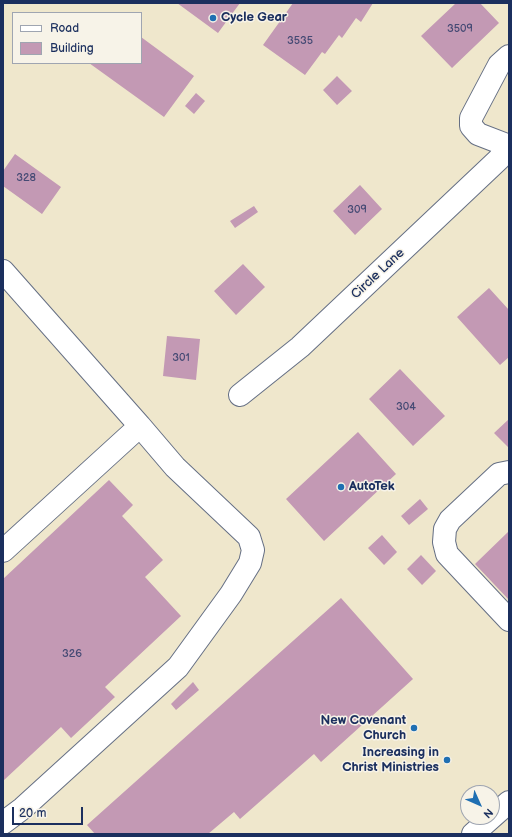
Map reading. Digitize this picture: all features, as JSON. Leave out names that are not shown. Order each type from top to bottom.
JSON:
[{"type":"street","points":[[509,56],[499,65],[471,118],[471,126],[478,134],[509,146]]},
{"type":"street","name":"Circle Lane","points":[[240,396],[300,347],[499,159],[509,146]]},
{"type":"street","points":[[3,271],[175,467],[248,537],[253,550],[250,563],[231,594],[178,667],[23,808],[3,824]]},
{"type":"street","points":[[3,551],[140,426]]},
{"type":"street","points":[[509,472],[499,474],[450,520],[445,529],[444,542],[447,554],[509,620]]},
{"type":"street","points":[[473,834],[509,802]]},
{"type":"building","name":"Cycle Gear","points":[[177,3],[240,3],[218,33]]},
{"type":"building","points":[[293,3],[373,3],[361,22],[356,18],[342,38],[339,35],[325,54],[322,52],[305,75],[263,45]]},
{"type":"building","points":[[456,3],[480,3],[499,23],[452,68],[421,36]]},
{"type":"building","points":[[142,38],[194,76],[164,117],[90,64],[142,64]]},
{"type":"building","points":[[337,76],[352,91],[337,105],[323,90]]},
{"type":"building","points":[[196,93],[205,101],[194,114],[185,106]]},
{"type":"building","points":[[15,154],[61,187],[42,214],[3,186],[3,171]]},
{"type":"building","points":[[360,185],[382,209],[355,235],[333,211]]},
{"type":"building","points":[[254,206],[258,212],[235,228],[230,221]]},
{"type":"building","points":[[243,264],[265,287],[236,315],[214,291]]},
{"type":"building","points":[[489,288],[509,310],[509,357],[500,365],[457,317]]},
{"type":"building","points":[[167,336],[200,339],[196,380],[163,376]]},
{"type":"building","points":[[400,369],[445,416],[413,446],[369,399]]},
{"type":"building","points":[[509,419],[509,448],[494,433]]},
{"type":"building","name":"AutoTek","points":[[358,432],[396,474],[324,541],[286,499]]},
{"type":"building","points":[[109,480],[133,505],[122,516],[163,560],[145,577],[181,616],[105,687],[115,697],[71,738],[61,727],[3,781],[3,579]]},
{"type":"building","points":[[420,499],[428,509],[409,525],[401,516]]},
{"type":"building","points":[[509,531],[509,600],[475,564]]},
{"type":"building","points":[[382,535],[397,552],[384,565],[368,548]]},
{"type":"building","points":[[421,555],[436,571],[422,585],[407,569]]},
{"type":"building","points":[[341,598],[413,679],[321,762],[314,754],[240,819],[234,812],[208,834],[95,834],[87,825]]},
{"type":"building","points":[[193,682],[199,690],[176,710],[171,704]]},
{"type":"place","name":"Cycle Gear","points":[[213,18]]},
{"type":"place","name":"AutoTek","points":[[341,487]]},
{"type":"place","name":"New Covenant Church","points":[[414,728]]},
{"type":"place","name":"Increasing in Christ Ministries","points":[[447,760]]}]
